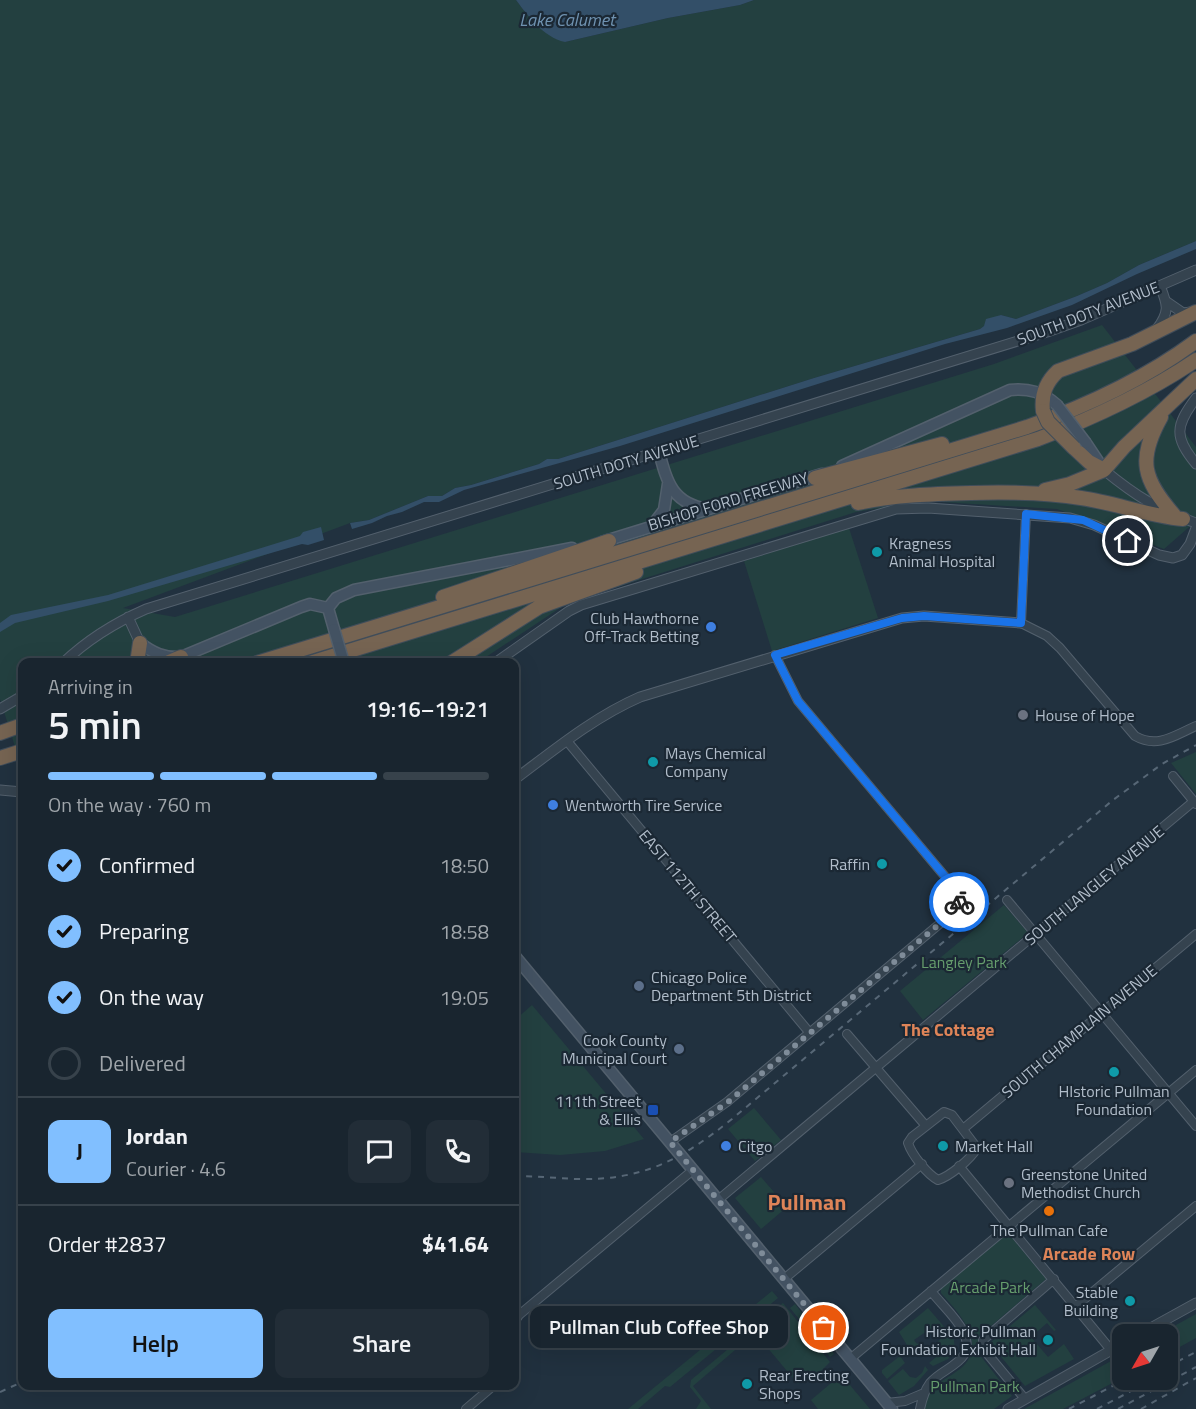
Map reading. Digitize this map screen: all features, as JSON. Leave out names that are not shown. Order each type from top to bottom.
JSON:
[{"type":"highway","points":[[1104,470],[1089,462],[1080,445],[1048,422],[1043,411],[1043,394],[1048,380],[1058,371],[1153,335],[1196,312]]},
{"type":"highway","name":"BISHOP FORD FREEWAY","points":[[273,658],[1056,417],[1108,393],[1163,363],[1196,341]]},
{"type":"highway","name":"BISHOP FORD FREEWAY","points":[[326,658],[1011,448],[1065,429],[1140,394],[1196,360]]},
{"type":"highway","points":[[1034,492],[1070,484],[1104,470],[1124,447],[1196,379]]},
{"type":"highway","points":[[1167,405],[1150,441],[1146,463],[1150,482],[1184,519]]},
{"type":"highway","points":[[815,477],[956,441],[1000,435]]},
{"type":"highway","points":[[823,505],[853,504],[911,495],[1034,492],[1079,497],[1163,517],[1184,519]]},
{"type":"highway","points":[[394,621],[428,602],[609,541]]},
{"type":"highway","points":[[459,658],[539,607],[661,563],[694,545]]},
{"type":"highway","points":[[138,658],[140,643]]},
{"type":"highway","points":[[0,733],[18,726]]},
{"type":"highway","points":[[0,741],[18,735]]},
{"type":"highway","points":[[0,759],[18,752]]},
{"type":"highway","points":[[0,759],[18,759]]},
{"type":"main road","points":[[328,608],[336,598],[354,590],[609,541],[815,477],[871,454],[994,395],[1010,390],[1020,389],[1043,394],[1057,405],[1080,445]]},
{"type":"main road","points":[[659,452],[668,484],[674,493],[686,502],[708,510]]},
{"type":"main road","points":[[649,528],[664,510],[668,484]]},
{"type":"main road","points":[[140,643],[157,654],[181,657],[310,604],[328,608]]},
{"type":"main road","points":[[328,608],[343,658]]},
{"type":"main road","points":[[519,961],[890,1406]]},
{"type":"street","name":"SOUTH DOTY AVENUE","points":[[69,658],[97,633],[128,617],[170,601],[1047,332],[1081,320],[1196,270]]},
{"type":"street","points":[[1153,335],[1167,312],[1167,302],[1160,286]]},
{"type":"street","points":[[1167,302],[1183,313],[1196,312]]},
{"type":"street","points":[[1196,398],[1185,414],[1179,430],[1181,444],[1196,464]]},
{"type":"street","points":[[1104,470],[1130,492],[1159,509],[1184,519]]},
{"type":"street","points":[[502,658],[581,605],[880,513],[914,508],[1026,514],[1083,520],[1168,558],[1182,555],[1190,544],[1196,528]]},
{"type":"street","points":[[1021,623],[1026,514]]},
{"type":"street","points":[[519,776],[604,715],[640,697],[902,618],[924,616],[1021,623],[1047,636],[1060,648],[1135,736],[1142,740],[1158,742],[1196,726]]},
{"type":"street","points":[[128,617],[140,643]]},
{"type":"street","points":[[670,1142],[728,1102],[955,911],[960,900],[958,892],[798,701],[775,655]]},
{"type":"street","points":[[0,709],[18,698]]},
{"type":"street","name":"EAST 112TH STREET","points":[[567,741],[809,1032]]},
{"type":"street","points":[[1173,776],[1195,802]]},
{"type":"street","points":[[0,790],[18,792]]},
{"type":"street","name":"SOUTH LANGLEY AVENUE","points":[[718,1200],[1195,802]]},
{"type":"street","points":[[1007,900],[1196,1126]]},
{"type":"street","name":"SOUTH CHAMPLAIN AVENUE","points":[[963,1129],[1196,934]]},
{"type":"street","points":[[847,1034],[926,1126]]},
{"type":"street","points":[[850,1359],[1196,1070]]},
{"type":"street","points":[[946,1112],[963,1129],[977,1148],[959,1166],[938,1180],[922,1164],[908,1143],[912,1137],[946,1112]]},
{"type":"street","points":[[784,1279],[922,1164]]},
{"type":"street","points":[[959,1166],[1112,1350],[1008,1409]]},
{"type":"street","points":[[519,1316],[693,1170]]},
{"type":"street","points":[[1076,1306],[1196,1206]]},
{"type":"street","points":[[1025,1399],[985,1351],[982,1344],[986,1336],[1054,1279]]},
{"type":"street","points":[[920,1409],[924,1393],[937,1377],[958,1363],[967,1345],[961,1327],[931,1291]]},
{"type":"street","points":[[1158,1324],[1196,1303]]},
{"type":"street","points":[[466,1409],[488,1390]]},
{"type":"street","points":[[890,1406],[924,1393]]},
{"type":"green space","points":[[0,0],[516,0],[535,25],[565,42],[668,18],[740,5],[754,0],[1196,0],[1196,241],[1139,265],[1077,296],[1016,319],[1001,315],[980,329],[814,378],[558,459],[547,459],[539,464],[455,488],[442,496],[428,496],[369,520],[350,523],[123,608],[175,617],[994,364],[1102,325],[1196,447],[1196,521],[1164,549],[1057,509],[925,501],[856,512],[569,602],[485,658],[18,658],[18,756],[0,699]]},
{"type":"green space","points":[[849,528],[878,618],[772,651],[744,561]]},
{"type":"green space","points":[[1196,752],[1196,794],[1171,763]]},
{"type":"green space","name":"Langley Park","points":[[1004,905],[1028,933],[923,1020],[900,991]]},
{"type":"green space","points":[[532,1005],[644,1139],[605,1151],[560,1155],[519,1152],[519,1016]]},
{"type":"green space","points":[[754,1108],[781,1140],[755,1161],[728,1129]]},
{"type":"green space","points":[[761,1177],[787,1207],[761,1229],[735,1198]]},
{"type":"green space","name":"Arcade Park","points":[[1008,1233],[1046,1279],[978,1337],[979,1354],[1012,1396],[994,1409],[923,1409],[933,1388],[960,1369],[968,1360],[972,1350],[972,1339],[968,1329],[941,1293],[941,1288]]},
{"type":"green space","points":[[772,1291],[778,1298],[670,1387],[665,1386],[638,1409],[628,1409]]},
{"type":"green space","points":[[783,1303],[830,1362],[818,1374],[815,1371],[798,1384],[755,1333],[693,1386],[711,1409],[696,1409],[701,1401],[690,1387],[691,1380]]},
{"type":"green space","points":[[795,1304],[834,1354],[830,1357],[790,1308]]},
{"type":"green space","points":[[1035,1305],[1056,1330],[1054,1331],[1047,1323],[1031,1337],[1048,1357],[1064,1344],[1074,1359],[1025,1386],[990,1343]]},
{"type":"green space","points":[[928,1308],[947,1330],[936,1339],[927,1331],[914,1340],[917,1344],[922,1341],[909,1354],[910,1350],[899,1332]]},
{"type":"green space","points":[[1196,1314],[1196,1338],[1178,1348],[1178,1324]]},
{"type":"green space","points":[[949,1332],[954,1340],[955,1351],[948,1359],[933,1366],[929,1363],[942,1352],[935,1344]]},
{"type":"green space","points":[[900,1356],[905,1363],[887,1379],[882,1370]]},
{"type":"green space","points":[[1112,1361],[1112,1383],[1063,1409],[1024,1409]]},
{"type":"green space","points":[[925,1366],[928,1370],[914,1386],[899,1395],[888,1381],[903,1369],[910,1377],[916,1378]]},
{"type":"green space","points":[[844,1378],[870,1409],[818,1409],[811,1400],[836,1379]]},
{"type":"water","name":"Lake Calumet","points":[[516,0],[754,0],[740,5],[668,18],[565,42],[543,31]]},
{"type":"water","points":[[1196,241],[1196,249],[1072,305],[1007,328],[945,344],[620,446],[464,490],[439,502],[424,502],[352,529],[350,523],[369,520],[428,496],[442,496],[455,488],[539,464],[547,459],[558,459],[814,378],[980,329],[984,326],[986,319],[1001,315],[1016,319],[1107,283],[1139,265]]},
{"type":"water","points":[[321,527],[324,540],[308,545],[302,544],[108,601],[15,623],[0,632],[0,623],[11,615],[108,595],[300,536],[303,532]]},
{"type":"railway","points":[[519,1176],[599,1179],[641,1172],[678,1157],[732,1119],[1113,800],[1162,764],[1196,745]]},
{"type":"railway","points":[[1178,1361],[1196,1352]]},
{"type":"railway","points":[[1118,1409],[1196,1367]]},
{"type":"railway","points":[[1141,1409],[1196,1378]]},
{"type":"railway","points":[[0,1392],[18,1384]]},
{"type":"railway","points":[[1069,1409],[1112,1386]]},
{"type":"railway","points":[[1097,1409],[1133,1390]]},
{"type":"way so far","points":[[824,1328],[670,1142],[728,1102],[955,911],[959,902]]},
{"type":"place","name":"Kragness Animal Hospital","points":[[877,552]]},
{"type":"place","name":"Club Hawthorne Off-Track Betting","points":[[711,627]]},
{"type":"place","name":"House of Hope","points":[[1023,715]]},
{"type":"place","name":"Mays Chemical Company","points":[[653,762]]},
{"type":"place","name":"Wentworth Tire Service","points":[[553,805]]},
{"type":"place","name":"Raffin","points":[[882,864]]},
{"type":"place","name":"Chicago Police Department 5th District","points":[[639,986]]},
{"type":"place","name":"Cook County Municipal Court","points":[[679,1049]]},
{"type":"place","name":"HIstoric Pullman Foundation","points":[[1114,1072]]},
{"type":"place","name":"111th Street & Ellis","points":[[653,1110]]},
{"type":"place","name":"Citgo","points":[[726,1146]]},
{"type":"place","name":"Market Hall","points":[[943,1146]]},
{"type":"place","name":"Greenstone United Methodist Church","points":[[1009,1183]]},
{"type":"place","name":"The Pullman Cafe","points":[[1049,1211]]},
{"type":"place","name":"Stable Building","points":[[1130,1301]]},
{"type":"place","name":"Pullman Club Coffee Shop","points":[[824,1328]]},
{"type":"place","name":"Historic Pullman Foundation Exhibit Hall","points":[[1048,1340]]},
{"type":"place","name":"Rear Erecting Shops","points":[[747,1384]]},
{"type":"district","name":"The Cottage","points":[[948,1030]]},
{"type":"district","name":"Pullman","points":[[807,1202]]},
{"type":"district","name":"Arcade Row","points":[[1089,1254]]},
{"type":"route","points":[[959,902],[958,892],[798,701],[775,655],[902,618],[924,616],[1021,623],[1026,514],[1083,520],[1128,541]]},
{"type":"park label","name":"Pullman Park","points":[[975,1386]]}]
